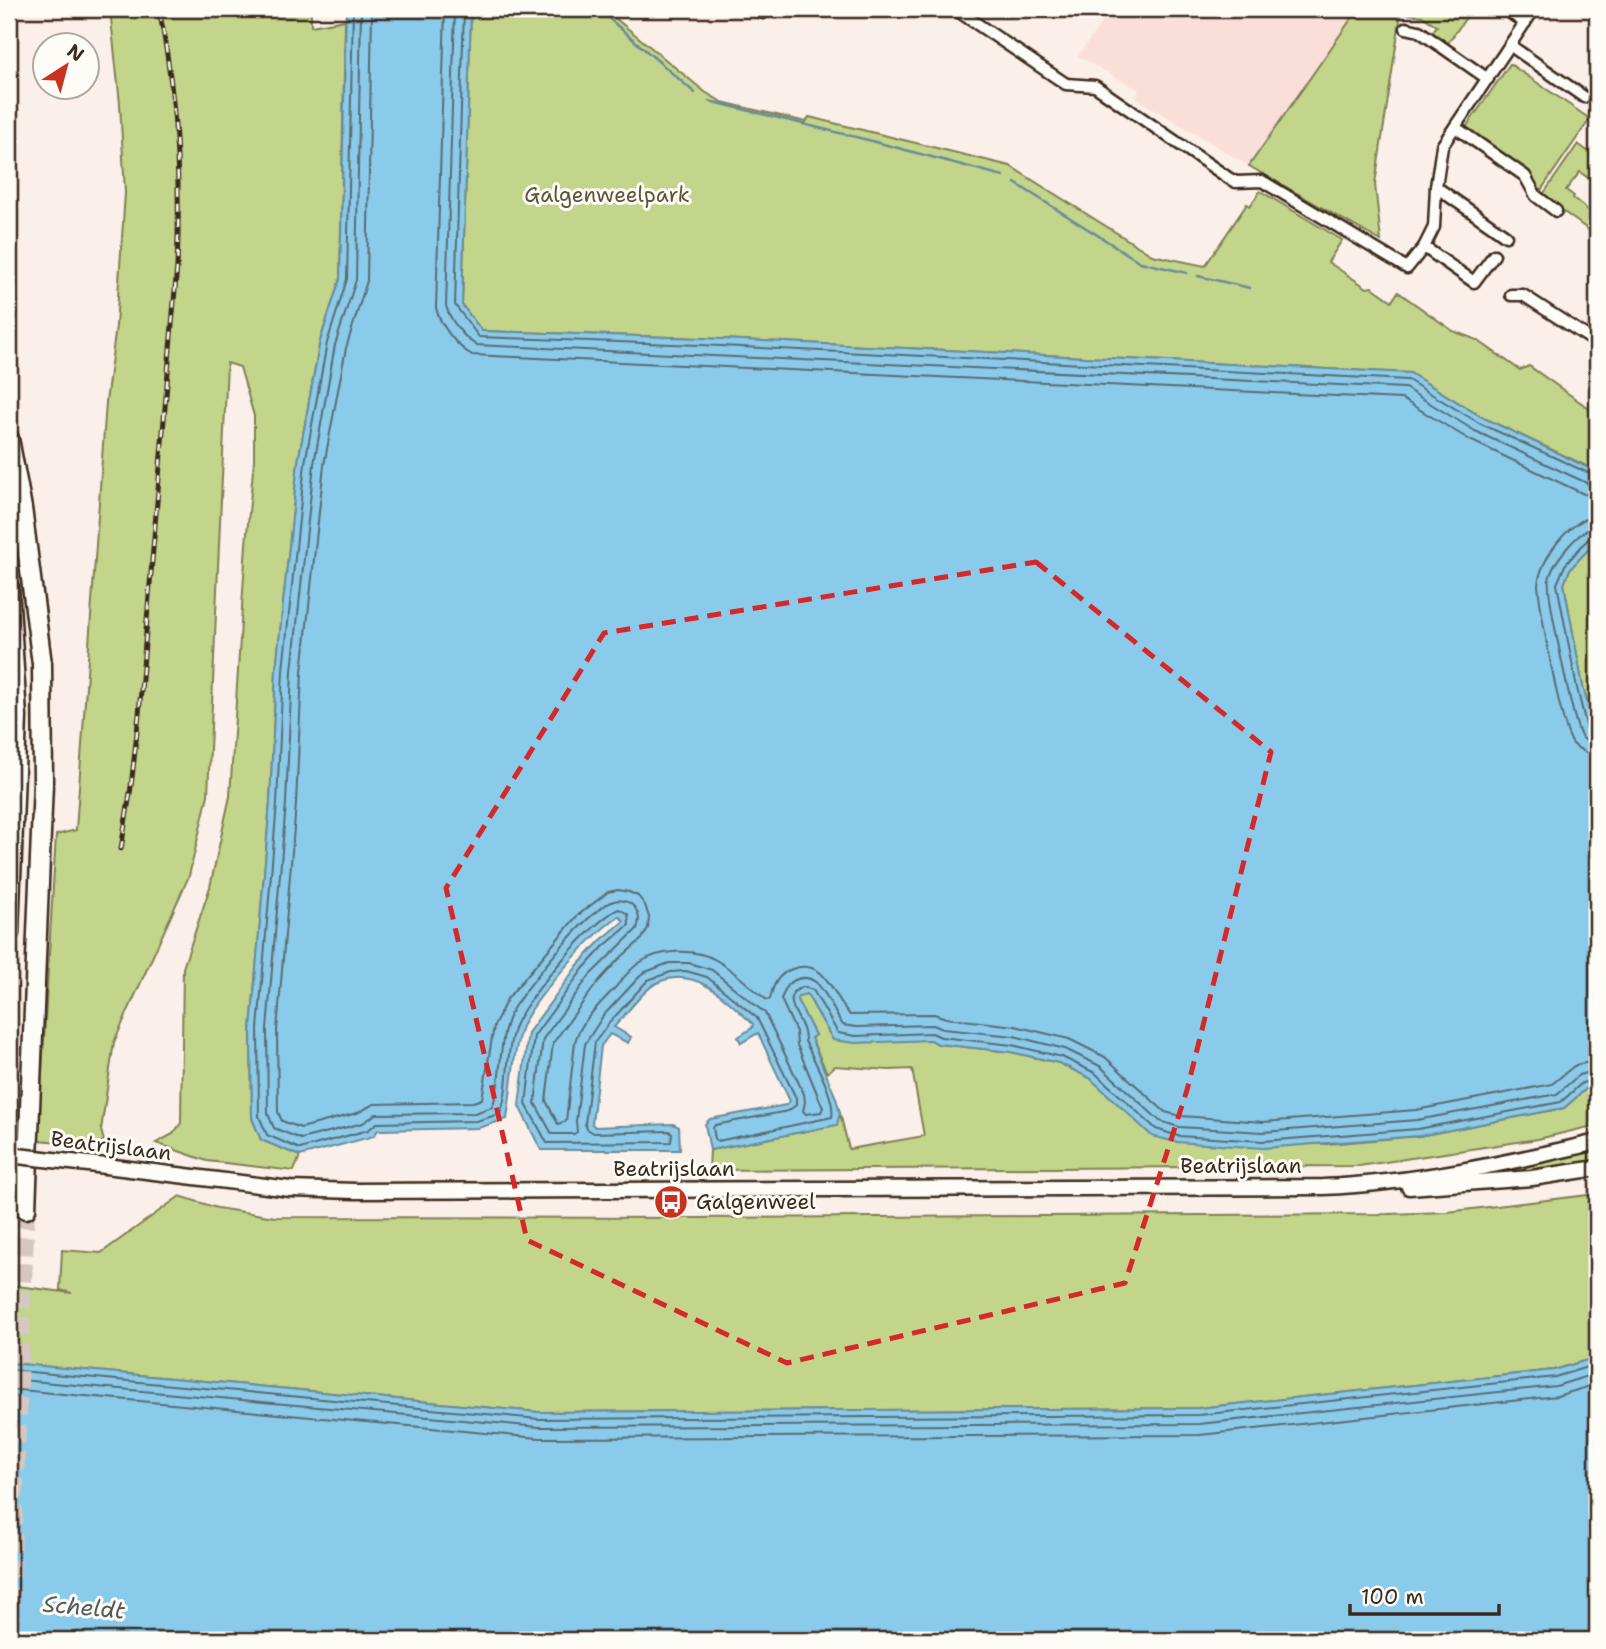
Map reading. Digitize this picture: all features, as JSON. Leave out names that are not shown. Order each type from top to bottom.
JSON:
[{"type":"highway","points":[[9,439],[22,508],[42,664],[43,783],[26,1209]]},
{"type":"highway","points":[[9,588],[17,717],[9,933]]},
{"type":"street","points":[[955,9],[1066,84],[1095,86],[1230,179],[1236,182],[1262,181],[1407,268],[1424,247],[1434,227],[1442,146],[1534,9]]},
{"type":"street","points":[[1505,9],[1525,23]]},
{"type":"street","points":[[1406,28],[1419,31],[1488,79]]},
{"type":"street","points":[[1511,46],[1584,97]]},
{"type":"street","points":[[1455,127],[1525,176],[1536,195],[1556,211]]},
{"type":"street","points":[[1436,187],[1506,236]]},
{"type":"street","points":[[1424,247],[1474,282],[1494,254]]},
{"type":"street","points":[[1511,295],[1523,295],[1597,343]]},
{"type":"street","name":"Beatrijslaan","points":[[1342,1186],[1441,1174],[1597,1142]]},
{"type":"street","name":"Beatrijslaan","points":[[9,1155],[290,1189],[355,1191],[1374,1188],[1474,1184],[1597,1168]]},
{"type":"highlighted area","points":[[1036,562],[1271,752],[1187,1090],[1125,1283],[787,1363],[527,1240],[446,888],[604,633]]},
{"type":"shaded area","points":[[1111,9],[1358,9],[1249,166],[1136,98],[1139,90],[1078,56]]},
{"type":"green space","points":[[110,9],[311,9],[311,26],[345,20],[340,279],[320,341],[298,462],[276,670],[270,802],[251,1029],[252,1118],[261,1140],[300,1156],[294,1171],[207,1161],[156,1143],[173,1134],[181,1123],[183,968],[210,887],[230,796],[254,460],[254,416],[240,367],[227,363],[208,795],[189,876],[114,1042],[101,1130],[104,1141],[93,1145],[38,1140],[56,835],[76,830],[106,402],[116,326],[125,193],[120,104]]},
{"type":"green space","name":"Galgenweelpark","points":[[471,9],[604,9],[705,92],[722,102],[806,122],[809,117],[1010,166],[1152,255],[1205,266],[1247,204],[1250,206],[1260,191],[1342,240],[1328,262],[1367,288],[1372,287],[1392,301],[1398,292],[1453,331],[1477,340],[1520,370],[1529,366],[1597,414],[1597,471],[1482,417],[1410,373],[701,338],[482,331],[462,305]]},
{"type":"green space","points":[[1358,9],[1472,9],[1448,43],[1432,32],[1437,26],[1422,16],[1401,13],[1375,184],[1381,241],[1249,166]]},
{"type":"green space","points":[[1510,64],[1590,119],[1541,190],[1464,130]]},
{"type":"green space","points":[[1578,144],[1597,158],[1597,166],[1588,178],[1580,172],[1566,190],[1597,217],[1597,236],[1542,196]]},
{"type":"green space","points":[[1597,540],[1597,740],[1583,687],[1564,584],[1570,569]]},
{"type":"green space","points":[[807,994],[833,1040],[931,1040],[938,1044],[1011,1052],[1059,1063],[1090,1078],[1152,1135],[1327,1144],[1419,1136],[1564,1108],[1586,1089],[1597,1085],[1597,1125],[1538,1139],[1359,1166],[709,1170],[710,1150],[836,1125],[840,1113],[849,1149],[924,1136],[912,1069],[835,1066],[827,1073],[811,1038],[815,1035],[797,1000],[797,996]]},
{"type":"green space","points":[[1597,1146],[1597,1165],[1434,1183]]},
{"type":"green space","points":[[1597,1194],[1597,1357],[1554,1370],[1198,1408],[538,1412],[9,1363],[9,1285],[72,1293],[60,1290],[62,1250],[101,1253],[180,1196],[217,1208],[275,1217],[695,1218],[1388,1214],[1447,1212]]},
{"type":"water","name":"Galgenweel","points":[[346,9],[471,9],[462,305],[482,331],[701,338],[1410,373],[1482,417],[1597,472],[1597,540],[1570,569],[1564,584],[1583,687],[1597,740],[1597,1085],[1586,1089],[1564,1108],[1419,1136],[1263,1148],[1176,1142],[1152,1136],[1090,1078],[1059,1063],[1011,1052],[938,1044],[931,1040],[855,1043],[833,1040],[807,994],[798,996],[797,1000],[815,1035],[811,1038],[836,1098],[840,1113],[837,1125],[710,1150],[705,1124],[710,1119],[786,1105],[790,1101],[758,1033],[741,1043],[738,1037],[752,1028],[753,1024],[709,987],[683,978],[669,979],[650,987],[614,1027],[631,1037],[628,1043],[610,1034],[601,1046],[592,1124],[595,1127],[673,1124],[679,1127],[680,1150],[541,1150],[519,1106],[528,1033],[578,965],[600,941],[624,921],[619,916],[564,968],[527,1017],[516,1049],[507,1119],[478,1128],[378,1130],[374,1136],[300,1156],[261,1140],[252,1118],[251,1029],[270,802],[276,670],[298,462],[320,341],[340,279]]},
{"type":"water","name":"Scheldt","points":[[1597,1357],[1597,1640],[9,1640],[9,1363],[538,1412],[1198,1408],[1554,1370]]},
{"type":"waterway","points":[[598,9],[695,93]]},
{"type":"waterway","points":[[709,101],[1003,176]]},
{"type":"waterway","points":[[1015,183],[1140,262],[1187,273]]},
{"type":"waterway","points":[[1198,276],[1250,288]]},
{"type":"tunnel","points":[[9,1632],[26,1209]]},
{"type":"railway","points":[[121,849],[139,714],[177,266],[176,137],[170,72],[159,9]]},
{"type":"place","name":"Galgenweel","points":[[671,1202]]}]
